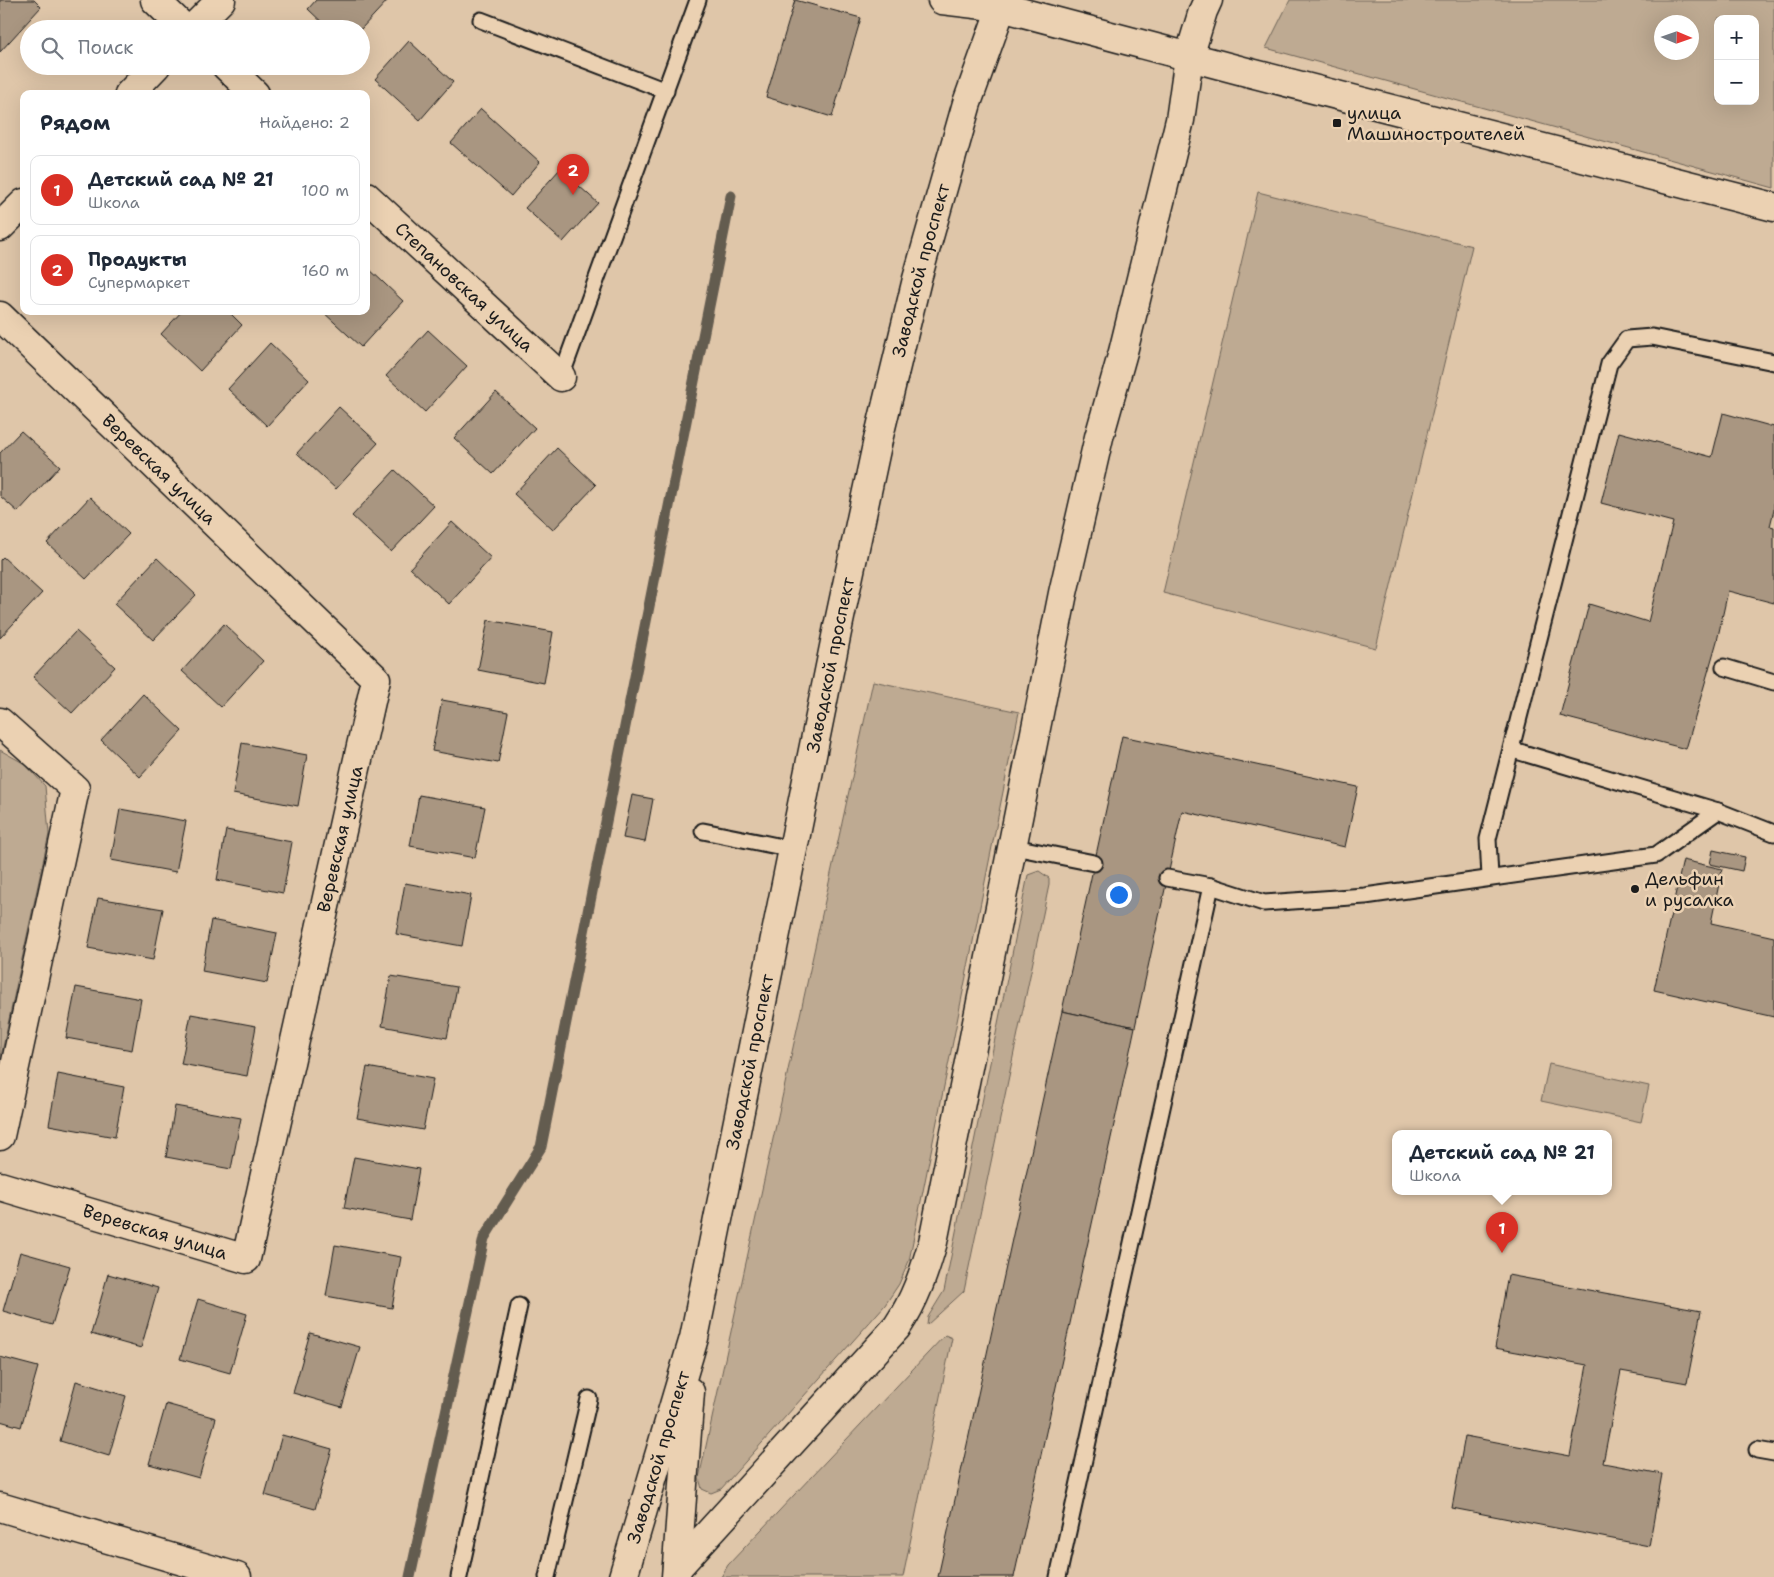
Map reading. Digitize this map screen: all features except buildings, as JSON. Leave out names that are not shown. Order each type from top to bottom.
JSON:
[{"type":"street","points":[[155,0],[176,20]]},
{"type":"street","points":[[201,20],[221,0]]},
{"type":"street","points":[[942,0],[1002,3],[1189,57],[1774,207]]},
{"type":"street","points":[[677,1573],[897,1327],[913,1302],[933,1242],[1014,847],[1065,583],[1097,446],[1123,352],[1180,120],[1189,57],[1208,0]]},
{"type":"street","name":"Заводской проспект","points":[[624,1577],[694,1338],[792,849],[874,460],[917,279],[967,103],[1002,3]]},
{"type":"street","points":[[133,90],[147,75]]},
{"type":"street","points":[[235,75],[251,90]]},
{"type":"street","name":"Степановская улица","points":[[370,200],[561,377]]},
{"type":"street","points":[[0,227],[20,206]]},
{"type":"street","name":"Веревская улица","points":[[0,316],[376,679],[246,1259],[0,1186]]},
{"type":"street","points":[[0,722],[75,789],[0,1136]]},
{"type":"street","name":"Заводской проспект","points":[[677,1573],[694,1338]]},
{"type":"street","points":[[0,1507],[237,1577]]},
{"type":"lane","points":[[561,377],[698,0]]},
{"type":"lane","points":[[481,20],[666,92]]},
{"type":"lane","points":[[1490,876],[1488,839],[1513,750],[1609,364],[1626,339],[1652,337],[1774,362]]},
{"type":"lane","points":[[1724,667],[1774,682]]},
{"type":"lane","points":[[1513,750],[1773,829]]},
{"type":"lane","points":[[1168,878],[1210,886],[1264,903],[1365,896],[1490,876],[1656,855],[1718,811]]},
{"type":"lane","points":[[703,831],[792,849]]},
{"type":"lane","points":[[1014,847],[1094,863]]},
{"type":"lane","points":[[1058,1577],[1210,886]]},
{"type":"lane","points":[[459,1577],[519,1306]]},
{"type":"lane","points":[[547,1577],[589,1399]]},
{"type":"lane","points":[[1758,1450],[1774,1454]]},
{"type":"shaded area","points":[[1290,0],[1774,0],[1774,188],[1266,48]]},
{"type":"shaded area","points":[[1258,192],[1472,246],[1376,648],[1163,593]]},
{"type":"shaded area","points":[[873,681],[1019,712],[909,1261],[899,1284],[885,1305],[721,1489],[711,1493],[702,1489],[699,1478]]},
{"type":"shaded area","points":[[0,750],[25,764],[45,786],[49,834],[0,1061]]},
{"type":"shaded area","points":[[1039,871],[1049,878],[1049,885],[964,1291],[927,1325],[928,1317],[944,1291],[1028,875]]},
{"type":"shaded area","points":[[1549,1064],[1649,1086],[1641,1122],[1541,1101]]},
{"type":"shaded area","points":[[945,1335],[952,1338],[903,1577],[721,1577],[728,1565]]},
{"type":"waterway","points":[[410,1577],[484,1238],[541,1147],[731,196]]},
{"type":"place","name":"улица Машиностроителей","points":[[1337,123]]},
{"type":"place","name":"Продукты","points":[[573,195]]},
{"type":"place","name":"Дельфин и русалка","points":[[1635,889]]},
{"type":"place","name":"Детский сад № 21","points":[[1502,1253]]}]
